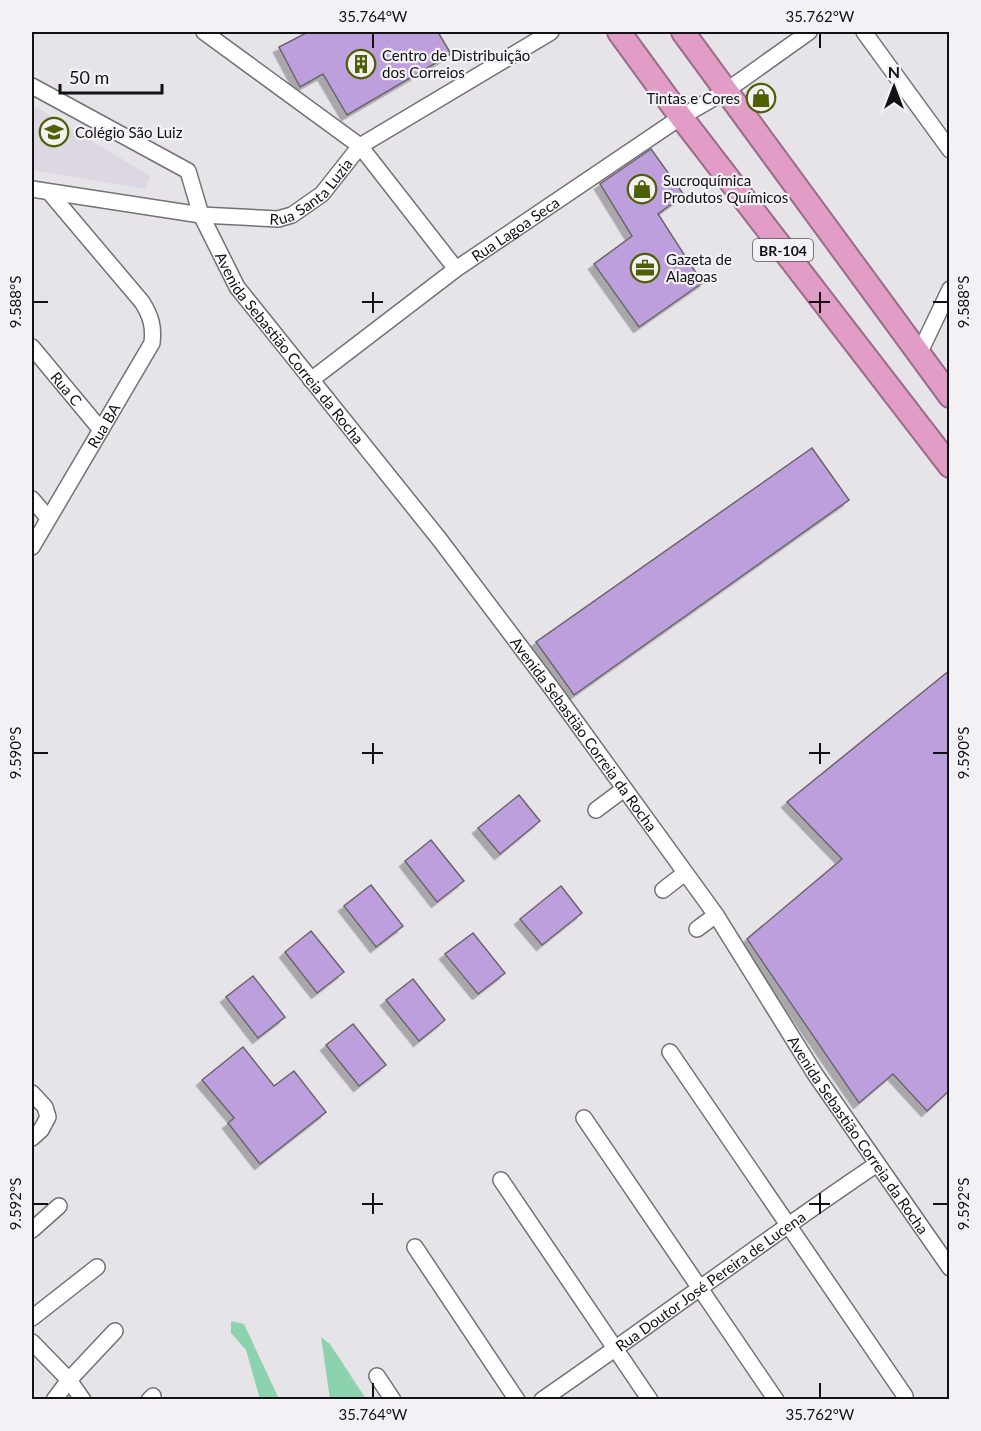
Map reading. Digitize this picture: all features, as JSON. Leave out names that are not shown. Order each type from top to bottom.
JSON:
[{"type":"highway","name":"BR-104","points":[[620,32],[681,117],[950,466]]},
{"type":"highway","name":"BR-104","points":[[683,32],[950,396]]},
{"type":"street","points":[[204,32],[360,146],[456,269]]},
{"type":"street","name":"Rua Santa Luzia","points":[[32,189],[201,214],[278,219],[292,215],[322,194],[360,146],[551,32]]},
{"type":"street","name":"Rua Lagoa Seca","points":[[311,380],[456,269],[681,117],[726,91],[809,32]]},
{"type":"street","points":[[864,32],[950,150]]},
{"type":"street","name":"Avenida Sebastião Correia da Rocha","points":[[32,86],[188,171],[201,214],[237,287],[440,540],[686,873],[716,915],[815,1074],[950,1268]]},
{"type":"street","name":"Rua BA","points":[[32,547],[152,344],[154,331],[150,314],[142,302],[49,192]]},
{"type":"street","points":[[919,354],[950,289]]},
{"type":"street","name":"Rua C","points":[[32,347],[101,430]]},
{"type":"street","points":[[32,499],[48,518]]},
{"type":"street","points":[[596,810],[624,789]]},
{"type":"street","points":[[663,890],[686,873]]},
{"type":"street","points":[[697,929],[716,915]]},
{"type":"street","points":[[670,1052],[905,1396]]},
{"type":"street","points":[[32,1093],[45,1107],[48,1117],[41,1130],[32,1138]]},
{"type":"street","points":[[584,1118],[776,1400]]},
{"type":"street","name":"Rua Doutor José Pereira de Lucena","points":[[542,1400],[877,1164]]},
{"type":"street","points":[[501,1180],[650,1400]]},
{"type":"street","points":[[32,1230],[59,1206]]},
{"type":"street","points":[[416,1247],[517,1400]]},
{"type":"street","points":[[32,1318],[96,1267]]},
{"type":"street","points":[[54,1400],[69,1380],[115,1331]]},
{"type":"street","points":[[32,1342],[69,1380],[83,1400]]},
{"type":"street","points":[[377,1376],[393,1400]]},
{"type":"shaded area","name":"Colégio São Luiz","points":[[32,105],[150,176],[146,189],[32,170]]},
{"type":"green space","points":[[231,1321],[244,1324],[279,1399],[260,1399],[246,1350],[231,1333]]},
{"type":"green space","points":[[321,1337],[330,1344],[366,1399],[330,1399]]},
{"type":"building","name":"Centro de Distribuição dos Correios","points":[[308,32],[438,32],[451,54],[347,115],[323,74],[300,87],[279,47]]},
{"type":"building","name":"Gazeta de Alagoas","points":[[651,149],[684,195],[658,214],[696,273],[705,281],[639,327],[594,264],[632,236],[600,184]]},
{"type":"building","points":[[812,448],[849,500],[574,695],[536,642]]},
{"type":"building","points":[[950,670],[950,1090],[927,1111],[893,1074],[859,1103],[747,939],[842,859],[787,802]]},
{"type":"building","points":[[519,795],[540,821],[500,854],[478,828]]},
{"type":"building","points":[[431,840],[464,881],[437,902],[405,861]]},
{"type":"building","points":[[371,885],[403,926],[376,947],[344,906]]},
{"type":"building","points":[[561,886],[582,913],[542,945],[520,919]]},
{"type":"building","points":[[311,931],[344,972],[317,993],[285,952]]},
{"type":"building","points":[[473,933],[505,973],[478,994],[445,954]]},
{"type":"building","points":[[253,976],[285,1017],[258,1038],[226,997]]},
{"type":"building","points":[[413,979],[445,1020],[419,1041],[386,1000]]},
{"type":"building","points":[[353,1024],[386,1065],[359,1086],[326,1045]]},
{"type":"building","points":[[243,1047],[274,1086],[294,1071],[326,1112],[260,1164],[228,1123],[234,1118],[202,1080]]},
{"type":"place","name":"Centro de Distribuição dos Correios","points":[[361,64]]},
{"type":"place","name":"Tintas e Cores","points":[[761,98]]},
{"type":"place","name":"Colégio São Luiz","points":[[54,132]]},
{"type":"place","name":"Sucroquímica Produtos Químicos","points":[[642,189]]},
{"type":"place","name":"Gazeta de Alagoas","points":[[645,268]]}]
